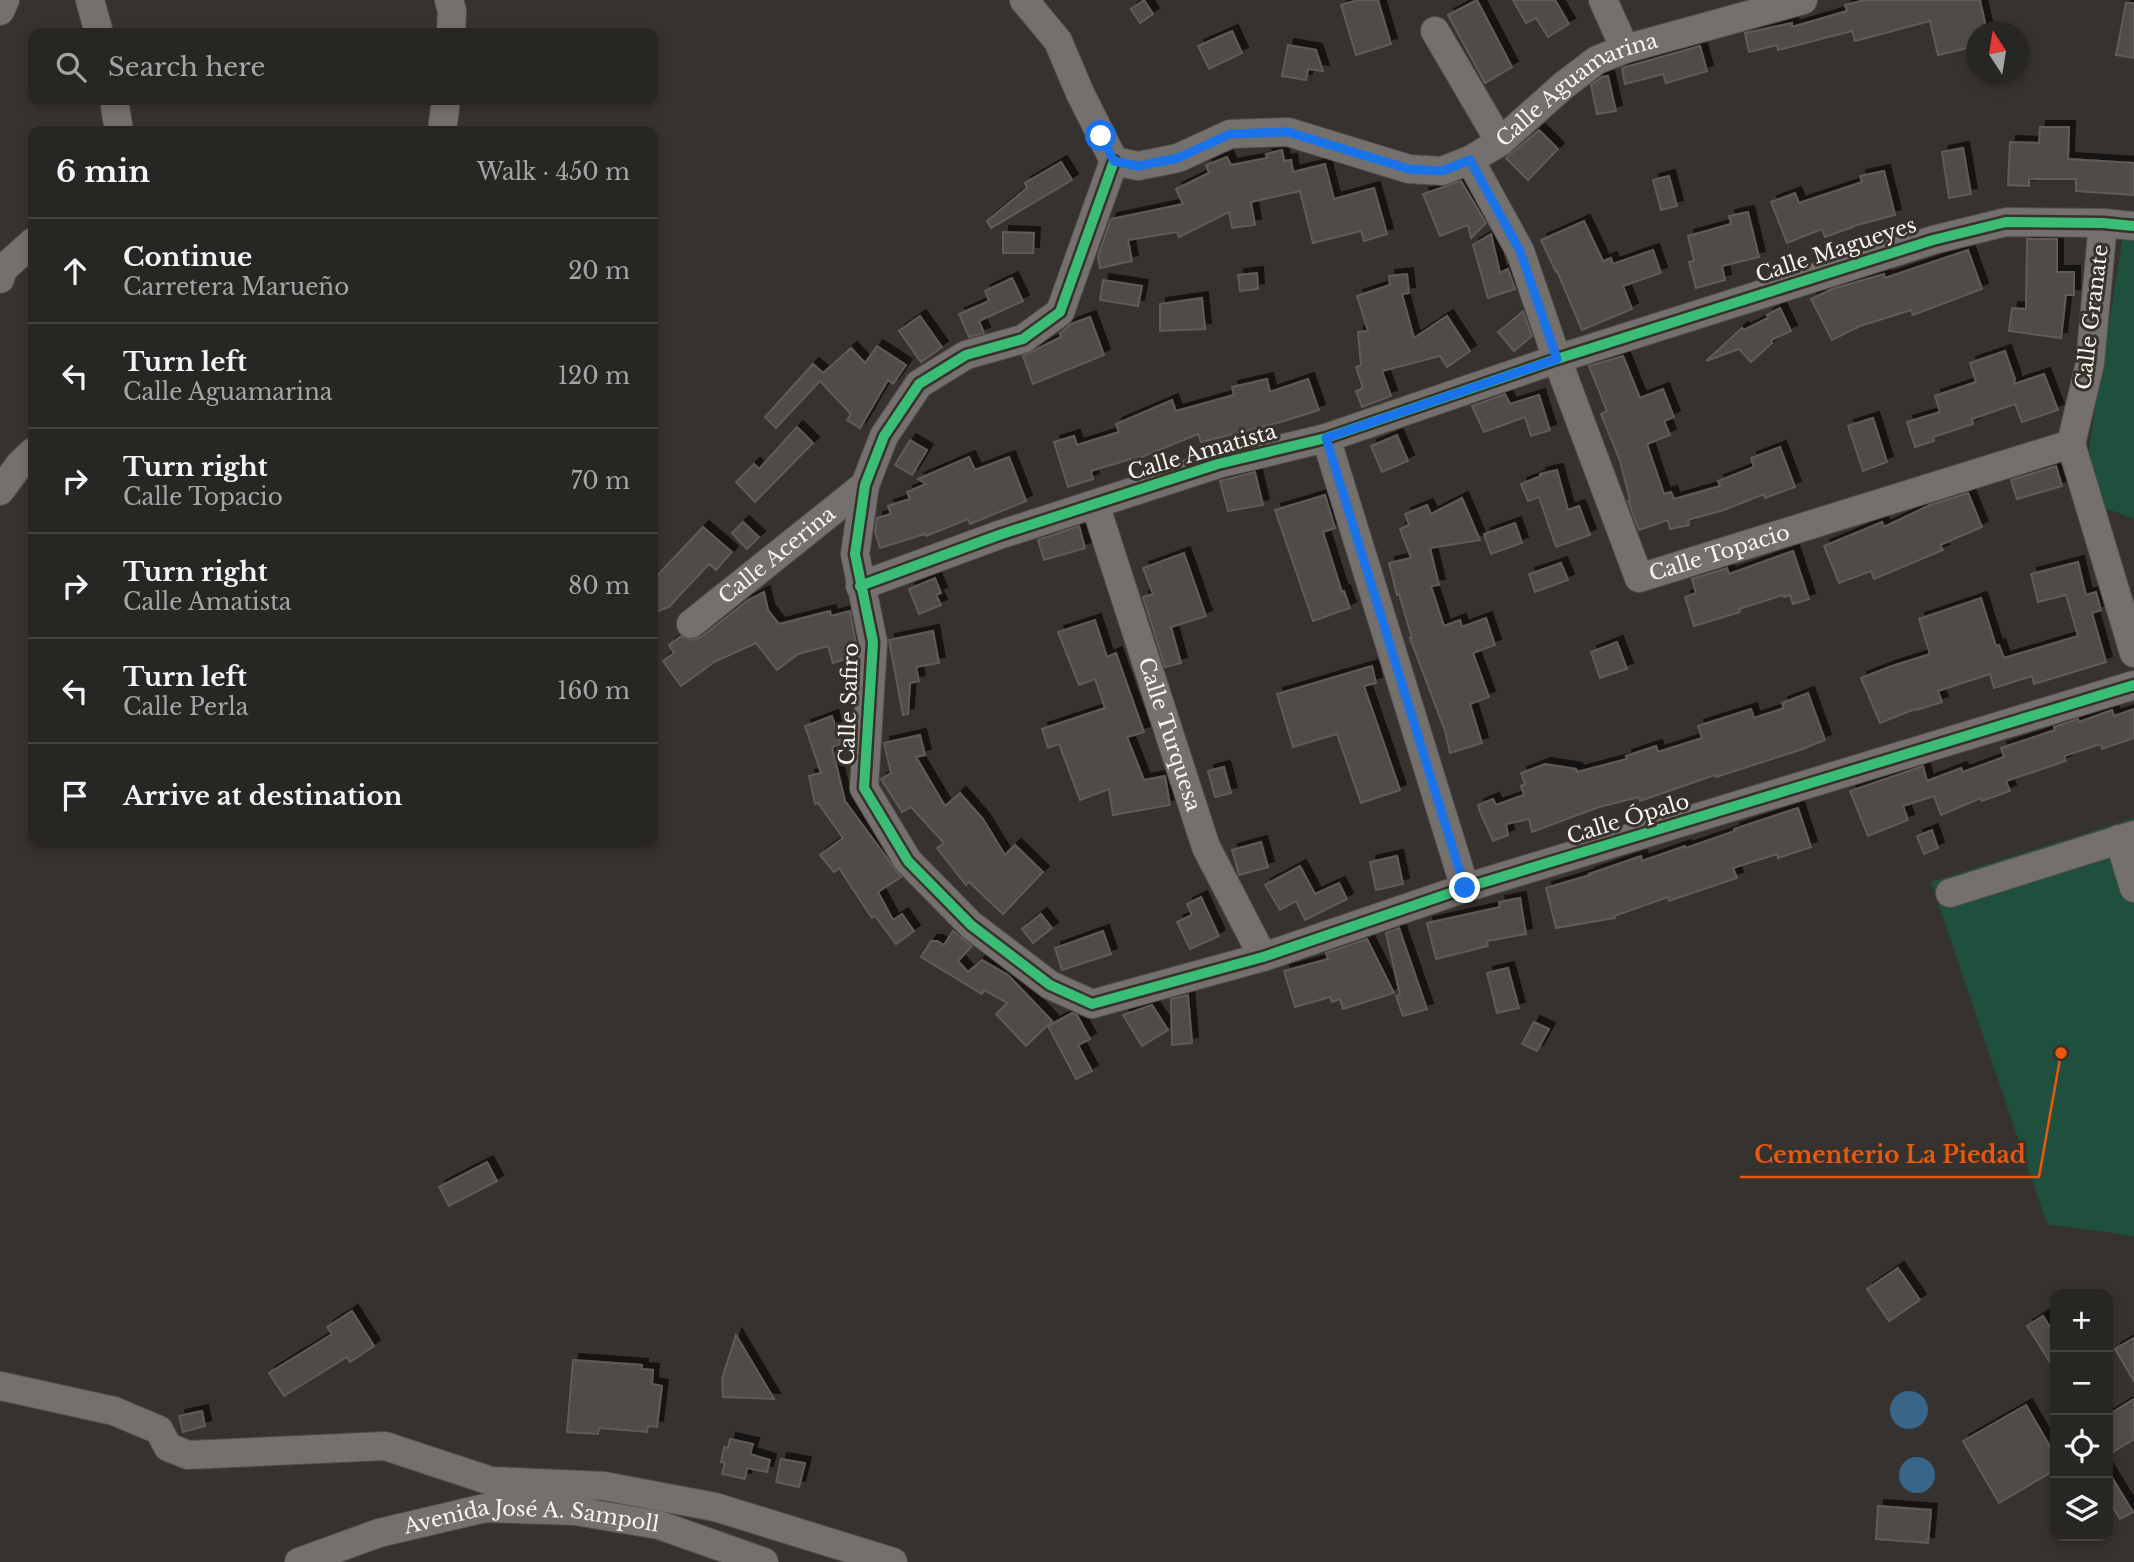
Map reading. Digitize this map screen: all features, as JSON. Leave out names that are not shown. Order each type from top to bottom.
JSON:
[{"type":"street","points":[[0,11],[5,0]]},
{"type":"street","points":[[90,0],[98,28]]},
{"type":"street","points":[[449,0],[452,11],[451,28]]},
{"type":"street","points":[[1024,0],[1058,41],[1114,161]]},
{"type":"street","points":[[1603,0],[1625,49]]},
{"type":"street","name":"Calle Aguamarina","points":[[1114,161],[1138,166],[1178,158],[1230,134],[1288,132],[1409,169],[1442,171],[1470,160],[1500,142],[1564,85],[1597,60],[1625,49],[1803,0]]},
{"type":"street","points":[[1435,31],[1500,142]]},
{"type":"street","points":[[115,105],[118,126]]},
{"type":"street","points":[[443,126],[445,105]]},
{"type":"street","name":"Calle Topacio","points":[[1470,160],[1520,251],[1557,359],[1639,578],[2071,444]]},
{"type":"street","name":"Calle Safiro","points":[[1114,161],[1060,312],[1023,339],[967,355],[919,384],[884,436],[865,485],[855,554],[873,642],[864,788],[908,860],[971,925],[1050,985],[1092,1004],[1135,992]]},
{"type":"street","name":"Calle Magueyes","points":[[1557,359],[1933,240],[2006,222],[2134,226]]},
{"type":"street","name":"Calle Granate","points":[[2103,223],[2090,363],[2071,444],[2134,653]]},
{"type":"street","points":[[0,279],[3,269],[28,246]]},
{"type":"street","name":"Calle Amatista","points":[[860,586],[999,535],[1218,464],[1326,438],[1557,359]]},
{"type":"street","points":[[1326,438],[1465,888]]},
{"type":"street","points":[[0,491],[28,457]]},
{"type":"street","name":"Calle Acerina","points":[[691,625],[865,485]]},
{"type":"street","name":"Calle Turquesa","points":[[1095,504],[1206,847],[1263,957]]},
{"type":"street","name":"Calle Ópalo","points":[[1135,992],[1263,957],[1465,888],[2134,685]]},
{"type":"street","points":[[1950,893],[2126,837],[2134,888]]},
{"type":"street","points":[[0,1386],[114,1411],[159,1430],[168,1447],[188,1455],[385,1446],[491,1481],[604,1486],[715,1507],[893,1562]]},
{"type":"street","points":[[485,1508],[491,1481]]},
{"type":"street","name":"Avenida José A. Sampoll","points":[[299,1562],[379,1533],[485,1508],[575,1511],[659,1525],[764,1562]]},
{"type":"green space","points":[[2123,236],[2134,237],[2134,519],[2100,506],[2089,448]]},
{"type":"green space","points":[[2134,818],[2134,1236],[2047,1224],[1931,882]]},
{"type":"water","points":[[1909,1391],[1922,1397],[1928,1410],[1922,1423],[1909,1429],[1896,1423],[1890,1410],[1896,1397]]},
{"type":"water","points":[[1917,1457],[1930,1462],[1935,1475],[1930,1488],[1917,1493],[1904,1488],[1899,1475],[1904,1462]]},
{"type":"building","points":[[1144,0],[1153,14],[1140,23],[1131,9]]},
{"type":"building","points":[[1358,0],[1378,0],[1391,44],[1356,55],[1341,5]]},
{"type":"building","points":[[1477,0],[1512,67],[1485,83],[1448,15]]},
{"type":"building","points":[[1513,0],[1555,0],[1569,24],[1548,37],[1536,18],[1526,23]]},
{"type":"building","points":[[1865,0],[1980,0],[1985,21],[1966,21],[1966,49],[1938,55],[1930,21],[1855,41],[1852,31],[1778,50],[1777,45],[1749,52],[1745,33],[1792,23],[1792,27],[1847,11],[1845,5]]},
{"type":"building","points":[[2126,3],[2134,3],[2134,58],[2116,55]]},
{"type":"building","points":[[1232,31],[1242,53],[1209,69],[1198,46]]},
{"type":"building","points":[[1288,45],[1316,50],[1323,71],[1308,69],[1306,80],[1282,76]]},
{"type":"building","points":[[1700,46],[1707,71],[1666,83],[1663,74],[1625,84],[1622,68]]},
{"type":"building","points":[[1608,76],[1616,111],[1597,114],[1591,85]]},
{"type":"building","points":[[2040,127],[2069,127],[2068,159],[2134,163],[2134,195],[2076,191],[2076,179],[2029,179],[2029,186],[2008,185],[2010,142],[2039,143]]},
{"type":"building","points":[[1539,130],[1558,149],[1528,180],[1506,158]]},
{"type":"building","points":[[1963,148],[1971,194],[1949,198],[1942,152]]},
{"type":"building","points":[[1282,150],[1284,161],[1291,160],[1293,172],[1325,164],[1334,199],[1374,188],[1387,234],[1364,241],[1361,231],[1313,243],[1300,191],[1251,202],[1255,225],[1232,228],[1229,212],[1179,237],[1177,232],[1128,240],[1132,261],[1100,268],[1098,256],[1111,219],[1183,204],[1176,189],[1209,173],[1206,165],[1227,157],[1231,165],[1267,158],[1266,154]]},
{"type":"building","points":[[1061,162],[1072,180],[991,228],[987,221],[1027,188],[1025,183]]},
{"type":"building","points":[[1884,171],[1895,215],[1825,237],[1822,229],[1787,243],[1771,202],[1795,193],[1799,203],[1862,182],[1860,176]]},
{"type":"building","points":[[1669,176],[1677,206],[1661,210],[1653,180]]},
{"type":"building","points":[[1461,181],[1486,223],[1471,238],[1468,225],[1440,236],[1423,194]]},
{"type":"building","points":[[1748,212],[1759,257],[1722,266],[1725,280],[1696,288],[1689,262],[1694,261],[1688,236],[1731,224],[1729,216]]},
{"type":"building","points":[[1584,221],[1603,261],[1611,258],[1613,264],[1653,250],[1661,273],[1623,286],[1632,309],[1582,330],[1541,240]]},
{"type":"building","points":[[1003,232],[1034,233],[1033,253],[1003,253]]},
{"type":"building","points":[[1491,234],[1500,273],[1508,269],[1515,289],[1488,298],[1473,245]]},
{"type":"building","points":[[2027,239],[2057,239],[2057,272],[2074,272],[2074,295],[2066,295],[2061,338],[2009,331],[2012,308],[2026,309]]},
{"type":"building","points":[[1968,250],[1982,289],[1913,315],[1911,310],[1860,326],[1832,340],[1811,299],[1832,289],[1884,274],[1885,278]]},
{"type":"building","points":[[1257,273],[1258,289],[1240,291],[1238,275]]},
{"type":"building","points":[[1407,274],[1409,293],[1402,294],[1414,338],[1447,316],[1470,351],[1447,367],[1440,356],[1382,371],[1391,396],[1362,407],[1356,391],[1363,388],[1356,367],[1361,365],[1358,332],[1368,331],[1357,296],[1390,285],[1389,276]]},
{"type":"building","points":[[1012,278],[1023,301],[979,321],[984,333],[969,337],[959,314],[989,301],[985,291]]},
{"type":"building","points":[[1103,280],[1142,286],[1138,306],[1100,300]]},
{"type":"building","points":[[1202,298],[1205,329],[1160,331],[1160,304]]},
{"type":"building","points":[[1780,308],[1791,331],[1771,340],[1772,343],[1751,362],[1739,349],[1706,361],[1742,328],[1744,330],[1768,318],[1767,315]]},
{"type":"building","points":[[1523,311],[1532,336],[1514,351],[1498,332]]},
{"type":"building","points":[[920,316],[942,347],[921,362],[899,331]]},
{"type":"building","points":[[1090,317],[1104,355],[1033,384],[1023,356],[1061,337],[1060,333],[1071,324]]},
{"type":"building","points":[[877,346],[906,365],[893,384],[888,380],[860,428],[847,420],[851,414],[820,381],[776,428],[765,417],[813,364],[823,373],[851,348],[865,363]]},
{"type":"building","points":[[2005,351],[2015,379],[2014,384],[2044,374],[2058,410],[2022,422],[2015,404],[1972,419],[1973,424],[1933,437],[1934,441],[1915,447],[1907,422],[1940,412],[1935,396],[1976,382],[1970,363]]},
{"type":"building","points":[[1623,356],[1640,398],[1663,389],[1674,417],[1664,421],[1670,435],[1647,444],[1664,494],[1671,492],[1674,499],[1720,486],[1718,481],[1754,467],[1751,458],[1780,447],[1795,487],[1765,498],[1764,494],[1724,510],[1688,520],[1689,525],[1670,529],[1668,520],[1639,530],[1628,501],[1630,500],[1620,461],[1601,414],[1607,411],[1589,366]]},
{"type":"building","points":[[1267,379],[1270,392],[1308,379],[1319,410],[1201,442],[1198,434],[1132,461],[1131,459],[1091,471],[1093,479],[1068,487],[1054,442],[1074,436],[1077,445],[1119,432],[1116,424],[1172,400],[1176,411],[1234,395],[1232,387]]},
{"type":"building","points":[[1505,394],[1510,404],[1539,395],[1550,430],[1531,436],[1525,417],[1484,432],[1472,406]]},
{"type":"building","points":[[1873,418],[1887,462],[1863,471],[1848,426]]},
{"type":"building","points":[[797,427],[813,443],[755,502],[736,482],[754,464],[759,469]]},
{"type":"building","points":[[1397,435],[1408,461],[1382,472],[1371,446]]},
{"type":"building","points":[[910,440],[927,450],[912,475],[895,465]]},
{"type":"building","points":[[969,457],[975,470],[1009,457],[1026,501],[970,524],[968,519],[926,536],[925,534],[880,548],[875,532],[877,518],[891,514],[888,506],[910,499],[907,492],[926,484],[918,479]]},
{"type":"building","points":[[2056,466],[2062,486],[2017,499],[2011,480]]},
{"type":"building","points":[[1557,470],[1568,510],[1579,506],[1590,535],[1556,547],[1539,497],[1528,501],[1521,484],[1541,476],[1540,474]]},
{"type":"building","points":[[1255,472],[1263,505],[1228,511],[1220,481]]},
{"type":"building","points":[[1968,493],[1982,527],[1940,545],[1943,550],[1874,579],[1871,571],[1839,583],[1824,546],[1882,522],[1884,527],[1930,505]]},
{"type":"building","points":[[1325,495],[1335,528],[1323,532],[1342,592],[1344,591],[1350,608],[1313,621],[1275,510]]},
{"type":"building","points":[[1462,498],[1480,540],[1430,548],[1439,585],[1431,586],[1444,626],[1460,620],[1462,627],[1486,618],[1495,645],[1473,653],[1489,697],[1470,704],[1482,743],[1450,753],[1445,731],[1410,638],[1389,563],[1411,558],[1400,529],[1409,525],[1405,514],[1427,505],[1431,514]]},
{"type":"building","points":[[743,522],[759,537],[747,549],[732,533]]},
{"type":"building","points":[[1515,523],[1522,543],[1491,554],[1484,534]]},
{"type":"building","points":[[1079,526],[1085,548],[1044,560],[1038,540]]},
{"type":"building","points":[[703,527],[732,552],[716,570],[709,564],[669,607],[658,611],[658,575]]},
{"type":"building","points":[[1793,551],[1809,599],[1793,604],[1790,595],[1783,595],[1694,626],[1685,597],[1696,593],[1692,579],[1727,568],[1729,574]]},
{"type":"building","points":[[1184,553],[1206,616],[1171,627],[1181,663],[1165,667],[1143,597],[1153,594],[1143,568]]},
{"type":"building","points":[[2078,562],[2086,595],[2096,592],[2101,610],[2092,613],[2106,662],[2034,684],[2032,676],[1994,688],[1990,674],[1938,691],[1942,702],[1880,723],[1861,678],[1930,654],[1919,619],[1981,598],[1996,646],[1999,645],[2004,658],[2078,636],[2066,595],[2038,602],[2031,574]]},
{"type":"building","points":[[1561,563],[1568,580],[1535,592],[1529,574]]},
{"type":"building","points":[[935,578],[941,593],[936,595],[941,605],[919,614],[909,589]]},
{"type":"building","points":[[764,592],[768,610],[779,624],[830,611],[831,616],[850,611],[856,643],[855,656],[833,663],[828,646],[798,654],[777,670],[756,643],[714,662],[681,686],[663,661],[674,653],[669,645],[681,636],[693,640],[701,637],[748,600]]},
{"type":"building","points":[[1095,620],[1107,657],[1116,653],[1144,732],[1127,737],[1144,780],[1165,776],[1170,805],[1113,815],[1109,789],[1080,800],[1059,744],[1048,748],[1042,729],[1105,708],[1095,679],[1079,685],[1058,632]]},
{"type":"building","points":[[933,631],[939,663],[916,667],[919,681],[910,683],[908,714],[903,715],[889,640]]},
{"type":"building","points":[[1617,642],[1627,669],[1600,678],[1591,652]]},
{"type":"building","points":[[1372,666],[1376,683],[1364,686],[1400,790],[1361,803],[1337,734],[1293,747],[1277,694]]},
{"type":"building","points":[[1808,693],[1825,740],[1800,750],[1640,801],[1639,797],[1599,807],[1532,832],[1529,819],[1506,824],[1508,835],[1493,841],[1480,812],[1478,805],[1493,799],[1496,805],[1524,795],[1521,786],[1525,784],[1521,773],[1545,764],[1576,769],[1577,772],[1627,759],[1626,756],[1656,746],[1658,752],[1702,738],[1698,726],[1751,709],[1754,718],[1784,708],[1782,703]]},
{"type":"building","points":[[2134,709],[2134,738],[2102,749],[2101,744],[2064,756],[2066,761],[2006,781],[2010,791],[1982,801],[1981,798],[1941,815],[1934,796],[1903,806],[1908,820],[1868,836],[1850,791],[1923,766],[1927,781],[1961,768],[1963,772],[2004,757],[2001,748],[2055,730],[2054,727],[2078,719],[2079,722],[2112,710],[2114,716]]},
{"type":"building","points":[[832,716],[841,744],[832,747],[845,801],[901,877],[878,892],[893,920],[902,914],[914,931],[896,944],[875,916],[872,918],[839,868],[834,872],[820,855],[843,838],[818,803],[815,804],[809,776],[821,773],[805,726]]},
{"type":"building","points":[[920,735],[925,755],[916,757],[945,806],[960,793],[983,819],[1005,855],[1015,845],[1043,872],[1003,914],[969,882],[966,885],[937,848],[944,843],[911,807],[902,812],[881,779],[891,773],[884,743]]},
{"type":"building","points":[[1224,767],[1231,793],[1215,797],[1208,771]]},
{"type":"building","points":[[1798,808],[1811,847],[1733,868],[1737,878],[1669,901],[1668,897],[1614,916],[1615,918],[1556,928],[1546,888],[1641,856],[1642,861],[1685,846],[1686,848]]},
{"type":"building","points":[[1932,830],[1938,848],[1924,854],[1917,836]]},
{"type":"building","points":[[1261,842],[1268,867],[1239,875],[1232,850]]},
{"type":"building","points":[[1397,856],[1403,884],[1376,890],[1370,862]]},
{"type":"building","points":[[1300,866],[1315,894],[1339,883],[1347,899],[1305,920],[1296,901],[1280,910],[1265,885]]},
{"type":"building","points":[[1201,897],[1219,936],[1190,949],[1177,922],[1192,915],[1187,904]]},
{"type":"building","points":[[1520,898],[1526,934],[1487,941],[1488,946],[1436,959],[1427,923],[1500,907],[1499,902]]},
{"type":"building","points":[[1041,914],[1052,928],[1033,943],[1022,929]]},
{"type":"building","points":[[1399,928],[1427,1009],[1403,1016],[1396,996],[1400,995],[1386,933]]},
{"type":"building","points":[[953,931],[972,946],[958,961],[968,972],[982,960],[1008,975],[1052,1021],[1026,1046],[996,1014],[1007,1003],[984,990],[982,994],[921,957],[931,941],[944,945]]},
{"type":"building","points":[[1103,931],[1111,954],[1062,970],[1055,948]]},
{"type":"building","points":[[1367,939],[1394,993],[1343,1009],[1340,999],[1332,1002],[1330,997],[1295,1007],[1284,971],[1328,959],[1326,953]]},
{"type":"building","points":[[1508,968],[1519,1008],[1497,1013],[1487,973]]},
{"type":"building","points":[[1188,995],[1192,1043],[1172,1045],[1171,999]]},
{"type":"building","points":[[1152,1005],[1168,1030],[1142,1046],[1123,1015]]},
{"type":"building","points":[[1072,1013],[1077,1015],[1090,1039],[1078,1045],[1092,1071],[1076,1079],[1048,1026]]},
{"type":"building","points":[[1534,1022],[1549,1029],[1537,1051],[1522,1044]]},
{"type":"building","points":[[487,1162],[497,1181],[449,1206],[439,1187]]},
{"type":"building","points":[[1898,1268],[1920,1300],[1889,1321],[1867,1289]]},
{"type":"building","points":[[352,1311],[374,1346],[350,1362],[347,1357],[284,1396],[269,1373],[332,1334],[327,1327]]},
{"type":"building","points":[[2043,1316],[2050,1327],[2050,1362],[2027,1326]]},
{"type":"building","points":[[736,1335],[774,1399],[723,1397],[722,1379]]},
{"type":"building","points":[[2134,1338],[2134,1381],[2115,1349]]},
{"type":"building","points":[[573,1360],[642,1365],[642,1369],[653,1370],[652,1384],[662,1386],[657,1427],[648,1426],[647,1432],[599,1428],[598,1434],[567,1432]]},
{"type":"building","points":[[2134,1399],[2134,1439],[2113,1452],[2113,1415],[2113,1412]]},
{"type":"building","points":[[2026,1405],[2050,1446],[2050,1473],[1999,1503],[1963,1441]]},
{"type":"building","points":[[202,1411],[205,1426],[183,1432],[179,1416]]},
{"type":"building","points":[[730,1439],[753,1444],[750,1454],[770,1460],[767,1472],[747,1468],[745,1479],[722,1474],[725,1463],[721,1462],[724,1447],[728,1448]]},
{"type":"building","points":[[781,1459],[805,1463],[799,1487],[776,1482]]},
{"type":"building","points":[[2113,1479],[2133,1512],[2120,1519],[2113,1507]]},
{"type":"building","points":[[1878,1506],[1931,1510],[1928,1543],[1876,1539]]},
{"type":"cycle path","points":[[1114,161],[1060,312],[1023,339],[966,355],[919,384],[884,436],[865,485],[855,554],[873,642],[864,788],[908,861],[971,925],[1050,985],[1092,1004],[1263,957],[1465,888],[2134,685]]},
{"type":"cycle path","points":[[860,586],[999,535],[1218,464],[1326,438],[1557,359],[1933,240],[2006,222],[2134,226]]},
{"type":"place","name":"Cementerio La Piedad","points":[[2061,1053]]},
{"type":"route","points":[[1101,136],[1114,161],[1138,166],[1178,158],[1230,134],[1288,132],[1409,169],[1442,171],[1470,160],[1520,251],[1557,359],[1326,438],[1465,888]]}]
